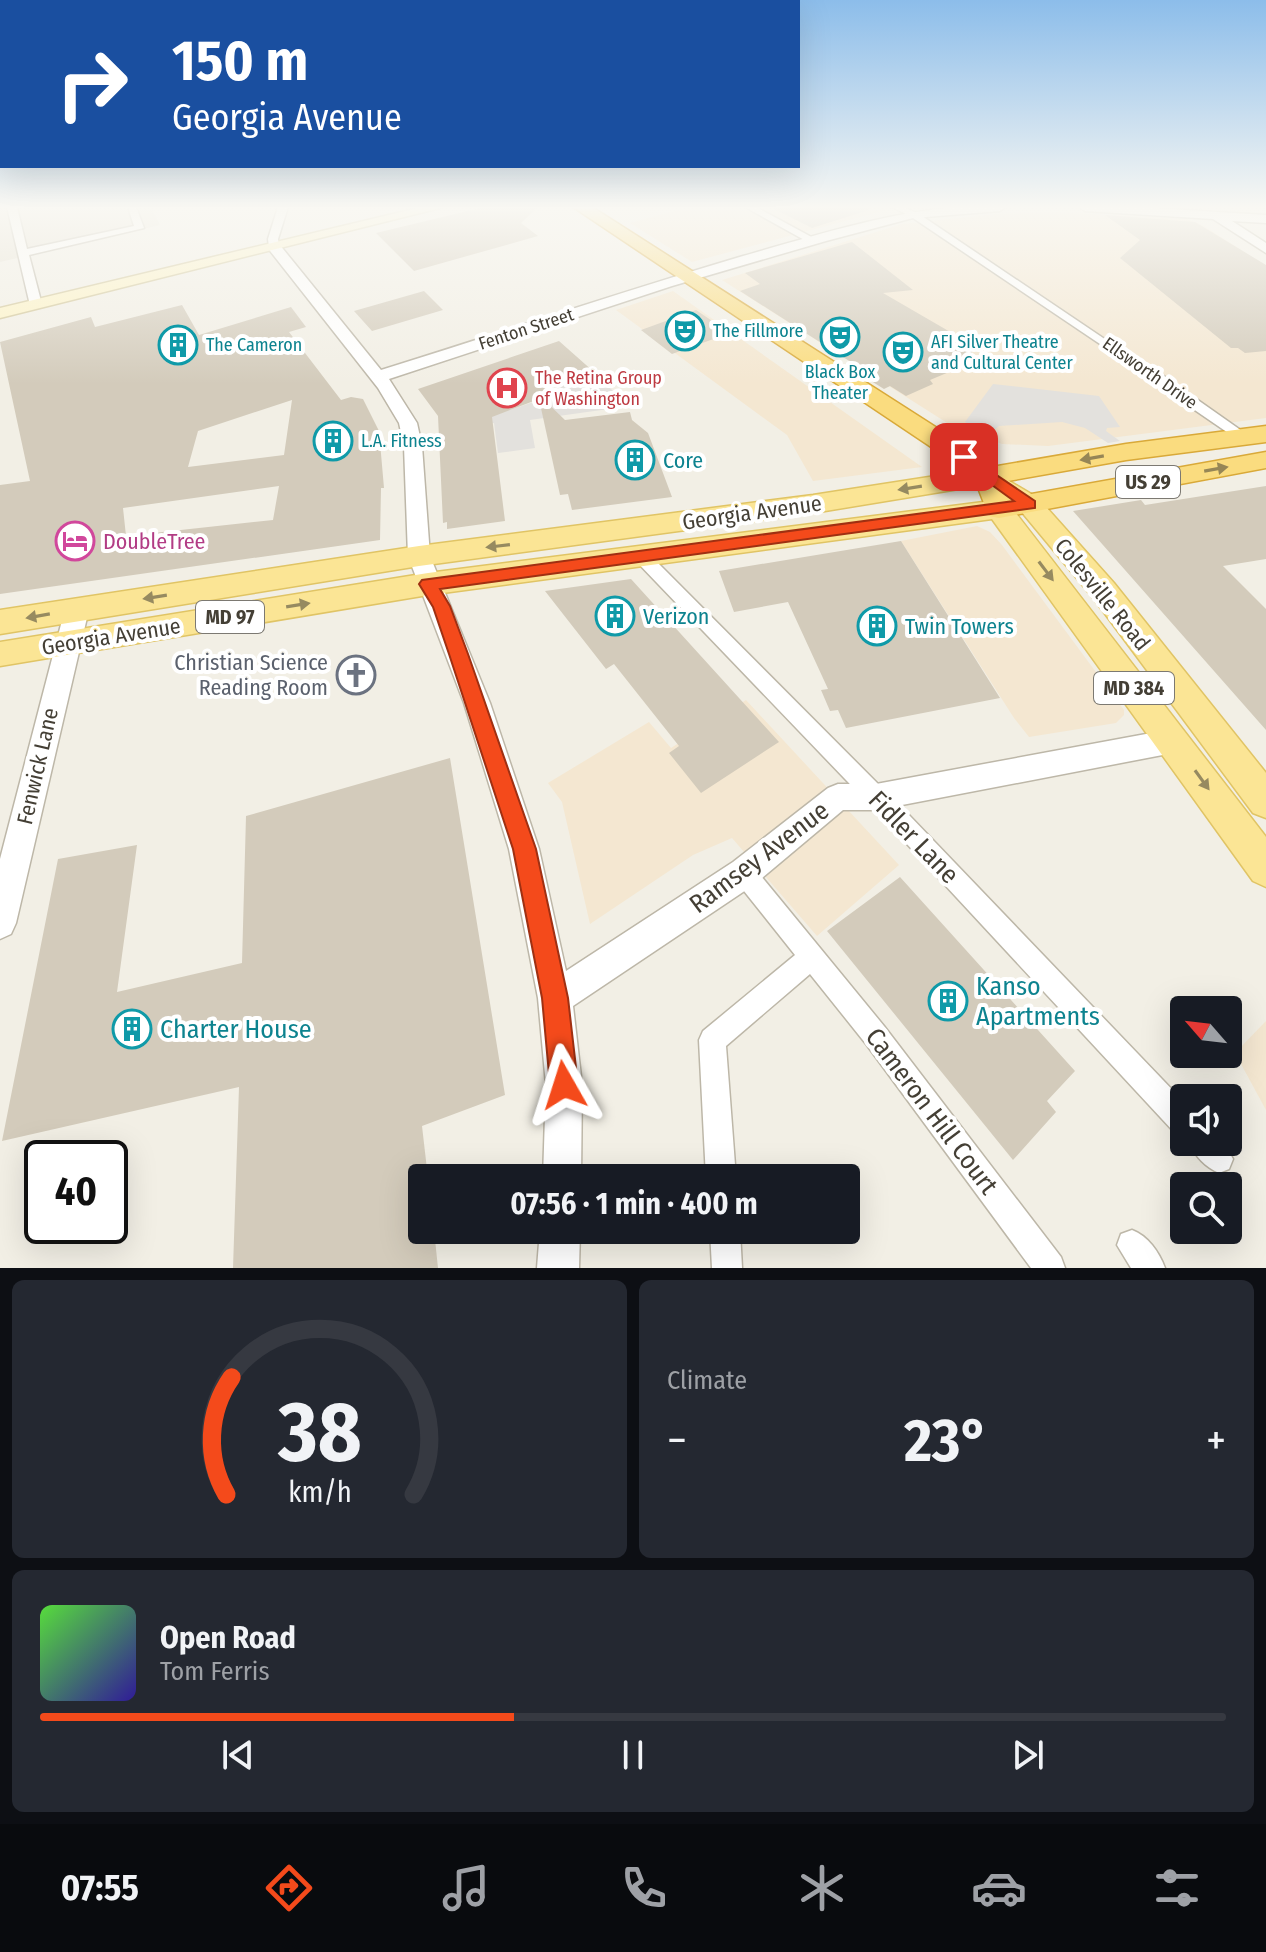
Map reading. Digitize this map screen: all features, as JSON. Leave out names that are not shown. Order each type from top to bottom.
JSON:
[{"type":"highway","points":[[670,266],[964,457],[987,476]]},
{"type":"highway","name":"Georgia Avenue","points":[[987,476],[1254,435]]},
{"type":"highway","name":"Georgia Avenue","points":[[1014,507],[1266,460]]},
{"type":"highway","name":"Colesville Road","points":[[987,476],[1014,507]]},
{"type":"main road","points":[[0,314],[195,266]]},
{"type":"main road","name":"Georgia Avenue","points":[[0,654],[699,519],[987,476]]},
{"type":"main road","name":"Georgia Avenue","points":[[0,622],[77,609],[424,570],[564,566],[1014,507]]},
{"type":"main road","name":"Colesville Road","points":[[1014,507],[1173,741],[1266,868]]},
{"type":"main road","name":"Colesville Road","points":[[1014,507],[1104,591],[1266,801]]},
{"type":"main road","name":"MD 97","points":[[564,566],[591,552],[693,535],[699,519]]},
{"type":"street","points":[[28,266],[36,305]]},
{"type":"street","points":[[289,266],[378,377],[400,409],[413,446],[424,570],[461,661],[524,849],[555,998],[564,1085],[562,1164]]},
{"type":"street","name":"Fenton Street","points":[[378,377],[727,266]]},
{"type":"street","name":"Ellsworth Drive","points":[[991,266],[1153,375],[1254,435]]},
{"type":"street","name":"Fidler Lane","points":[[641,556],[876,797],[1170,1107]]},
{"type":"street","name":"Fenwick Lane","points":[[0,923],[77,609]]},
{"type":"street","name":"Ramsey Avenue","points":[[555,998],[744,873],[838,797],[876,797],[1173,741]]},
{"type":"street","name":"Cameron Hill Court","points":[[744,873],[875,1035],[1050,1268]]},
{"type":"street","points":[[720,1164],[712,1040],[811,957]]},
{"type":"street","points":[[558,1268],[559,1244]]},
{"type":"street","points":[[726,1244],[727,1268]]},
{"type":"shaded area","points":[[766,266],[1266,266],[1266,418],[1048,446],[1002,444],[952,426],[722,280]]},
{"type":"shaded area","points":[[673,291],[922,467],[813,481],[787,435],[616,310]]},
{"type":"shaded area","points":[[593,373],[630,406],[530,420],[535,448],[498,453],[494,423],[480,425],[506,406],[510,410],[545,398],[541,393]]},
{"type":"shaded area","points":[[993,384],[1099,396],[1120,427],[1107,428],[1106,431],[1120,441],[1108,443],[1085,428],[1062,422],[999,426],[986,437],[974,433],[976,428],[965,422]]},
{"type":"shaded area","points":[[977,526],[990,532],[1002,545],[1124,710],[1124,715],[1116,723],[1029,737],[1014,718],[901,541]]},
{"type":"shaded area","points":[[746,700],[899,865],[817,936],[732,838],[693,855],[590,924],[562,802],[548,783],[649,722],[671,748]]},
{"type":"shaded area","points":[[1266,1021],[1266,1110],[1242,1066],[1242,1046]]},
{"type":"building","points":[[409,266],[431,266],[414,271]]},
{"type":"building","points":[[769,266],[883,266],[913,290],[883,293],[971,344],[973,362],[930,380],[933,384],[906,396],[890,386],[884,389],[868,379],[868,373],[740,291],[760,284],[745,273]]},
{"type":"building","points":[[1130,266],[1266,266],[1266,351],[1245,353],[1231,348]]},
{"type":"building","points":[[424,291],[443,310],[372,331],[354,311]]},
{"type":"building","points":[[182,305],[199,335],[291,307],[306,327],[289,332],[341,400],[351,397],[363,399],[379,431],[384,488],[381,488],[380,540],[0,594],[0,485],[30,481],[0,342],[91,317],[95,327]],"holes":[[[292,400],[284,455],[188,467],[198,431]],[[279,486],[273,520],[126,536],[123,508]]]},
{"type":"building","name":"The Fillmore","points":[[696,310],[730,333],[672,354],[641,330]]},
{"type":"building","points":[[559,341],[594,372],[537,393],[565,420],[630,412],[632,420],[648,433],[672,497],[572,510],[568,494],[560,495],[539,399],[492,417],[505,521],[447,529],[447,522],[443,523],[438,416],[418,389]]},
{"type":"building","points":[[1266,486],[1266,559],[1223,566],[1266,609],[1266,730],[1073,511],[1141,500],[1145,505]]},
{"type":"building","name":"Twin Towers","points":[[901,541],[1000,698],[846,728],[838,710],[830,711],[821,690],[828,689],[788,602],[734,612],[719,571]]},
{"type":"building","points":[[631,579],[779,742],[701,793],[669,753],[679,746],[614,664],[606,669],[545,591]]},
{"type":"building","points":[[450,758],[505,1095],[422,1126],[426,1164],[408,1164],[408,1244],[435,1244],[438,1268],[233,1268],[239,1087],[2,1141],[58,859],[137,845],[117,992],[242,963],[246,816]]},
{"type":"building","name":"Kanso Apartments","points":[[900,877],[1075,1071],[1047,1101],[1056,1112],[1013,1160],[827,931]]},
{"type":"place","name":"The Fillmore","points":[[685,331]]},
{"type":"place","name":"Black Box Theater","points":[[840,337]]},
{"type":"place","name":"The Cameron","points":[[178,345]]},
{"type":"place","name":"AFI Silver Theatre and Cultural Center","points":[[903,352]]},
{"type":"place","name":"The Retina Group of Washington","points":[[507,388]]},
{"type":"place","name":"L.A. Fitness","points":[[333,441]]},
{"type":"place","name":"Core","points":[[635,460]]},
{"type":"place","name":"DoubleTree","points":[[75,541]]},
{"type":"place","name":"Verizon","points":[[615,616]]},
{"type":"place","name":"Twin Towers","points":[[877,626]]},
{"type":"place","name":"Christian Science Reading Room","points":[[356,675]]},
{"type":"place","name":"Kanso Apartments","points":[[948,1001]]},
{"type":"place","name":"Charter House","points":[[132,1029]]},
{"type":"route","points":[[564,1085],[555,998],[524,849],[477,703],[441,606],[428,584],[1029,504],[964,457]]}]
